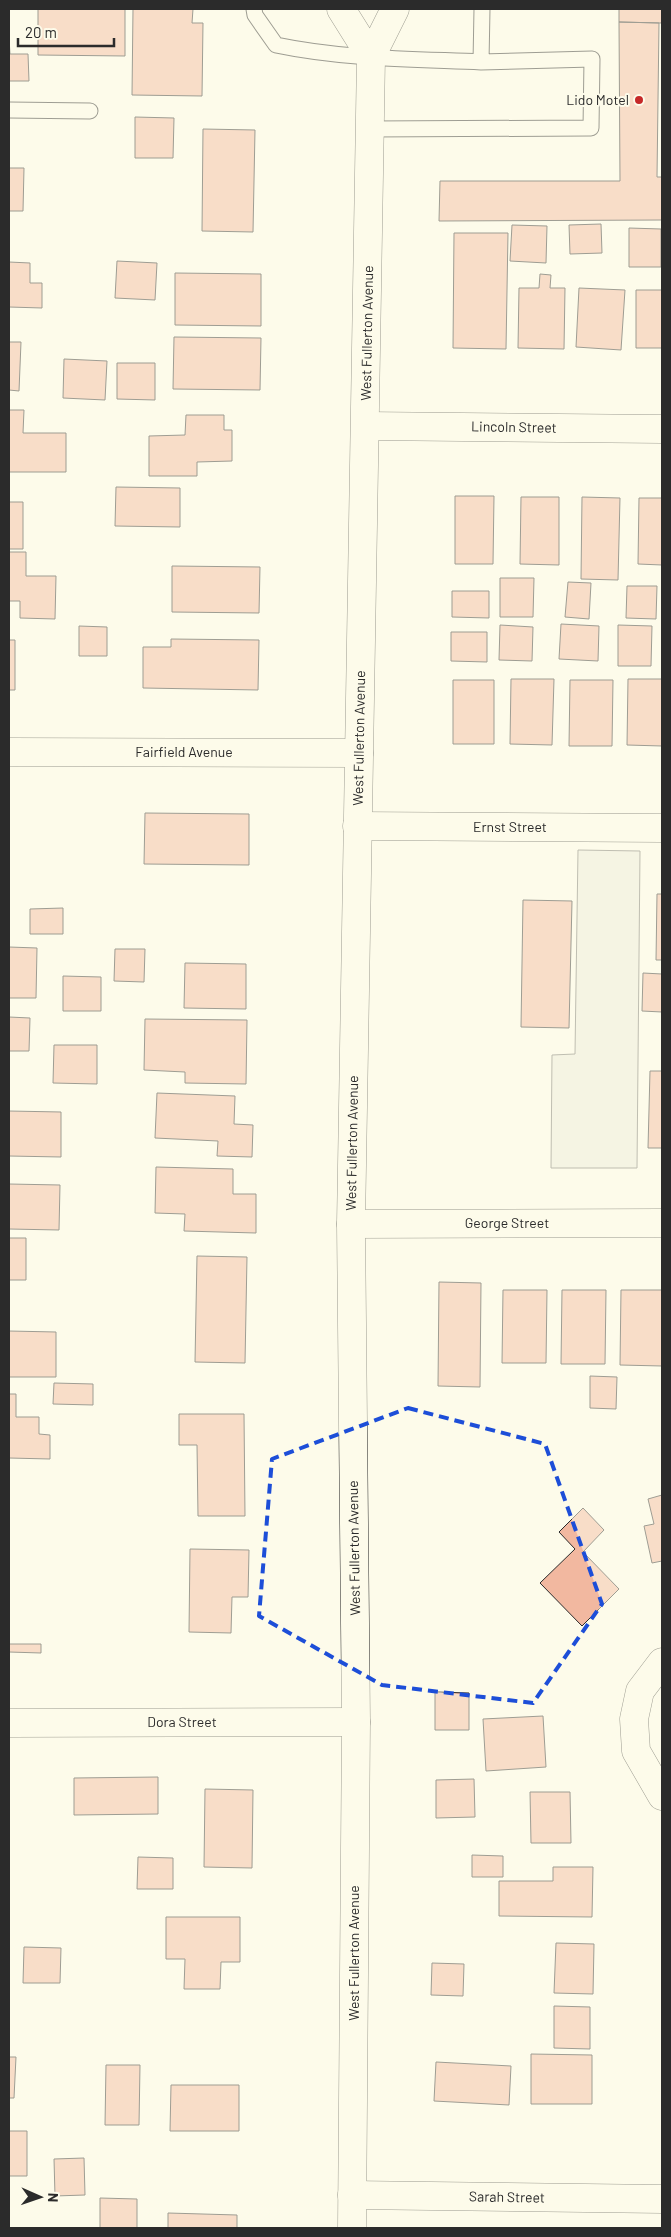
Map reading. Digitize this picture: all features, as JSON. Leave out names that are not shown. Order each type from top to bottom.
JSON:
[{"type":"street","points":[[341,9],[371,57]]},
{"type":"street","name":"West Fullerton Avenue","points":[[352,2228],[356,1722],[351,1224],[371,57],[395,9]]},
{"type":"street","name":"Lincoln Street","points":[[366,426],[662,429]]},
{"type":"street","name":"Fairfield Avenue","points":[[9,752],[359,753]]},
{"type":"street","name":"Ernst Street","points":[[357,826],[662,828]]},
{"type":"street","name":"George Street","points":[[351,1224],[662,1223]]},
{"type":"street","points":[[662,1662],[640,1691],[634,1719],[636,1751],[662,1796]]},
{"type":"street","name":"Dora Street","points":[[9,1723],[356,1722]]},
{"type":"street","name":"Sarah Street","points":[[352,2195],[662,2199]]},
{"type":"lane","points":[[254,9],[255,15],[276,45],[308,52],[481,62],[592,59],[591,128],[370,129]]},
{"type":"lane","points":[[481,62],[482,9]]},
{"type":"lane","points":[[9,110],[90,111]]},
{"type":"highlighted area","points":[[408,1408],[545,1444],[602,1604],[533,1703],[382,1685],[259,1616],[272,1459]]},
{"type":"shaded area","points":[[578,850],[640,851],[637,1168],[551,1168],[552,1055],[575,1054]]},
{"type":"building","points":[[38,9],[125,9],[125,56],[38,55]]},
{"type":"building","points":[[133,9],[193,9],[192,23],[203,23],[202,96],[132,95]]},
{"type":"building","points":[[619,9],[662,9],[662,23],[619,22]]},
{"type":"building","name":"Lido Motel","points":[[619,22],[659,23],[657,177],[662,177],[662,220],[439,221],[440,181],[620,181]]},
{"type":"building","points":[[9,38],[10,54],[28,54],[29,81],[9,81]]},
{"type":"building","points":[[135,117],[174,118],[173,158],[135,158]]},
{"type":"building","points":[[203,129],[255,130],[253,232],[202,231]]},
{"type":"building","points":[[9,168],[24,168],[23,211],[9,211]]},
{"type":"building","points":[[601,224],[602,253],[570,254],[569,225]]},
{"type":"building","points":[[512,225],[547,226],[546,263],[510,261]]},
{"type":"building","points":[[629,228],[661,229],[661,267],[629,267]]},
{"type":"building","points":[[454,233],[508,233],[506,349],[453,348]]},
{"type":"building","points":[[117,261],[157,263],[155,300],[115,298]]},
{"type":"building","points":[[9,262],[30,263],[30,283],[42,283],[42,308],[9,307]]},
{"type":"building","points":[[175,273],[261,274],[261,326],[175,325]]},
{"type":"building","points":[[540,274],[551,275],[550,288],[565,288],[564,349],[518,348],[519,288],[539,288]]},
{"type":"building","points":[[579,288],[625,290],[621,350],[576,347]]},
{"type":"building","points":[[636,290],[662,290],[662,348],[636,348]]},
{"type":"building","points":[[174,337],[261,338],[260,390],[173,389]]},
{"type":"building","points":[[9,342],[21,342],[19,391],[9,390]]},
{"type":"building","points":[[64,359],[107,361],[105,400],[63,398]]},
{"type":"building","points":[[117,363],[155,363],[155,400],[117,399]]},
{"type":"building","points":[[9,410],[24,410],[23,433],[66,433],[66,472],[9,472]]},
{"type":"building","points":[[186,415],[224,415],[224,430],[232,430],[232,461],[197,462],[197,476],[149,476],[149,436],[185,435]]},
{"type":"building","points":[[116,487],[180,488],[180,527],[115,526]]},
{"type":"building","points":[[455,496],[494,496],[493,564],[455,564]]},
{"type":"building","points":[[521,497],[559,497],[559,565],[520,564]]},
{"type":"building","points":[[582,497],[620,498],[618,580],[581,579]]},
{"type":"building","points":[[639,498],[662,498],[662,565],[638,564]]},
{"type":"building","points":[[9,502],[23,502],[23,549],[9,549]]},
{"type":"building","points":[[9,552],[26,552],[26,576],[56,576],[55,619],[20,618],[20,601],[9,601]]},
{"type":"building","points":[[172,566],[260,567],[259,613],[172,612]]},
{"type":"building","points":[[500,578],[534,578],[533,617],[500,617]]},
{"type":"building","points":[[568,582],[591,583],[589,619],[565,617]]},
{"type":"building","points":[[627,586],[657,586],[656,619],[626,618]]},
{"type":"building","points":[[452,591],[489,591],[489,618],[452,617]]},
{"type":"building","points":[[561,624],[599,626],[598,661],[559,659]]},
{"type":"building","points":[[500,625],[533,627],[532,661],[499,660]]},
{"type":"building","points":[[618,625],[652,626],[651,666],[618,666]]},
{"type":"building","points":[[79,626],[107,627],[107,656],[79,656]]},
{"type":"building","points":[[451,632],[487,632],[487,662],[451,661]]},
{"type":"building","points":[[171,639],[259,640],[258,690],[143,688],[143,647],[171,647]]},
{"type":"building","points":[[9,640],[15,640],[15,690],[9,690]]},
{"type":"building","points":[[511,679],[554,679],[552,745],[510,744]]},
{"type":"building","points":[[628,679],[662,679],[662,746],[627,745]]},
{"type":"building","points":[[453,680],[494,680],[494,744],[453,744]]},
{"type":"building","points":[[570,680],[613,680],[612,746],[569,746]]},
{"type":"building","points":[[145,813],[249,814],[249,865],[144,864]]},
{"type":"building","points":[[657,894],[662,894],[662,960],[656,960]]},
{"type":"building","points":[[523,900],[572,901],[569,1028],[521,1027]]},
{"type":"building","points":[[63,908],[63,934],[30,934],[30,909]]},
{"type":"building","points":[[9,947],[37,948],[36,998],[9,998]]},
{"type":"building","points":[[115,949],[145,949],[144,982],[114,981]]},
{"type":"building","points":[[185,963],[246,964],[246,1009],[184,1008]]},
{"type":"building","points":[[643,973],[662,974],[662,1012],[642,1011]]},
{"type":"building","points":[[63,976],[101,977],[101,1011],[63,1011]]},
{"type":"building","points":[[9,1017],[30,1018],[29,1051],[9,1051]]},
{"type":"building","points":[[145,1019],[247,1020],[246,1084],[185,1083],[185,1072],[144,1070]]},
{"type":"building","points":[[54,1045],[97,1045],[97,1084],[53,1083]]},
{"type":"building","points":[[650,1071],[662,1071],[662,1148],[648,1148]]},
{"type":"building","points":[[157,1093],[235,1096],[234,1124],[253,1125],[252,1157],[217,1156],[218,1141],[155,1138]]},
{"type":"building","points":[[9,1111],[61,1112],[61,1157],[9,1156]]},
{"type":"building","points":[[156,1167],[233,1169],[233,1194],[256,1194],[256,1233],[184,1231],[185,1214],[155,1213]]},
{"type":"building","points":[[9,1184],[60,1185],[59,1230],[9,1229]]},
{"type":"building","points":[[9,1238],[26,1238],[26,1280],[9,1280]]},
{"type":"building","points":[[197,1256],[247,1257],[245,1363],[195,1362]]},
{"type":"building","points":[[439,1282],[481,1283],[480,1387],[438,1386]]},
{"type":"building","points":[[503,1290],[547,1290],[546,1363],[502,1363]]},
{"type":"building","points":[[562,1290],[606,1290],[605,1364],[561,1364]]},
{"type":"building","points":[[621,1290],[662,1290],[662,1366],[620,1365]]},
{"type":"building","points":[[9,1331],[56,1332],[56,1377],[9,1377]]},
{"type":"building","points":[[590,1376],[617,1377],[616,1409],[590,1408]]},
{"type":"building","points":[[54,1383],[93,1384],[93,1405],[53,1404]]},
{"type":"building","points":[[9,1394],[16,1394],[16,1417],[39,1417],[39,1434],[50,1435],[50,1459],[9,1458]]},
{"type":"building","points":[[179,1414],[244,1414],[245,1516],[198,1516],[197,1445],[179,1445]]},
{"type":"building","points":[[662,1495],[662,1561],[652,1563],[644,1526],[654,1524],[648,1499]]},
{"type":"building","points":[[583,1508],[604,1530],[583,1552],[619,1589],[582,1626],[540,1583],[575,1549],[559,1532]]},
{"type":"building","points":[[190,1549],[249,1550],[248,1597],[232,1597],[231,1633],[189,1632]]},
{"type":"building","points":[[9,1644],[41,1644],[41,1653],[9,1652]]},
{"type":"building","points":[[435,1692],[469,1693],[469,1730],[435,1730]]},
{"type":"building","points":[[543,1716],[546,1767],[486,1771],[483,1719]]},
{"type":"building","points":[[158,1777],[158,1814],[74,1815],[74,1778]]},
{"type":"building","points":[[474,1779],[475,1817],[436,1818],[436,1780]]},
{"type":"building","points":[[205,1789],[253,1790],[252,1868],[204,1867]]},
{"type":"building","points":[[530,1792],[570,1792],[571,1843],[531,1843]]},
{"type":"building","points":[[472,1855],[503,1856],[503,1877],[472,1877]]},
{"type":"building","points":[[138,1857],[173,1858],[173,1889],[137,1889]]},
{"type":"building","points":[[553,1867],[593,1867],[592,1917],[499,1916],[499,1881],[553,1881]]},
{"type":"building","points":[[166,1917],[240,1917],[240,1962],[221,1962],[220,1989],[184,1989],[185,1959],[166,1959]]},
{"type":"building","points":[[556,1943],[594,1944],[593,1994],[554,1993]]},
{"type":"building","points":[[24,1947],[61,1948],[60,1983],[23,1983]]},
{"type":"building","points":[[432,1963],[464,1964],[463,1996],[431,1995]]},
{"type":"building","points":[[554,2006],[590,2007],[590,2049],[554,2048]]},
{"type":"building","points":[[531,2054],[592,2055],[592,2104],[531,2104]]},
{"type":"building","points":[[9,2057],[16,2057],[14,2098],[9,2098]]},
{"type":"building","points":[[436,2062],[511,2066],[509,2105],[434,2101]]},
{"type":"building","points":[[106,2065],[140,2065],[139,2125],[105,2125]]},
{"type":"building","points":[[171,2085],[239,2085],[239,2131],[170,2131]]},
{"type":"building","points":[[9,2131],[27,2131],[27,2176],[9,2176]]},
{"type":"building","points":[[84,2158],[85,2195],[55,2196],[54,2159]]},
{"type":"building","points":[[100,2198],[137,2199],[137,2228],[100,2228]]},
{"type":"building","points":[[168,2213],[237,2215],[237,2228],[168,2228]]},
{"type":"place","name":"Lido Motel","points":[[639,100]]}]
